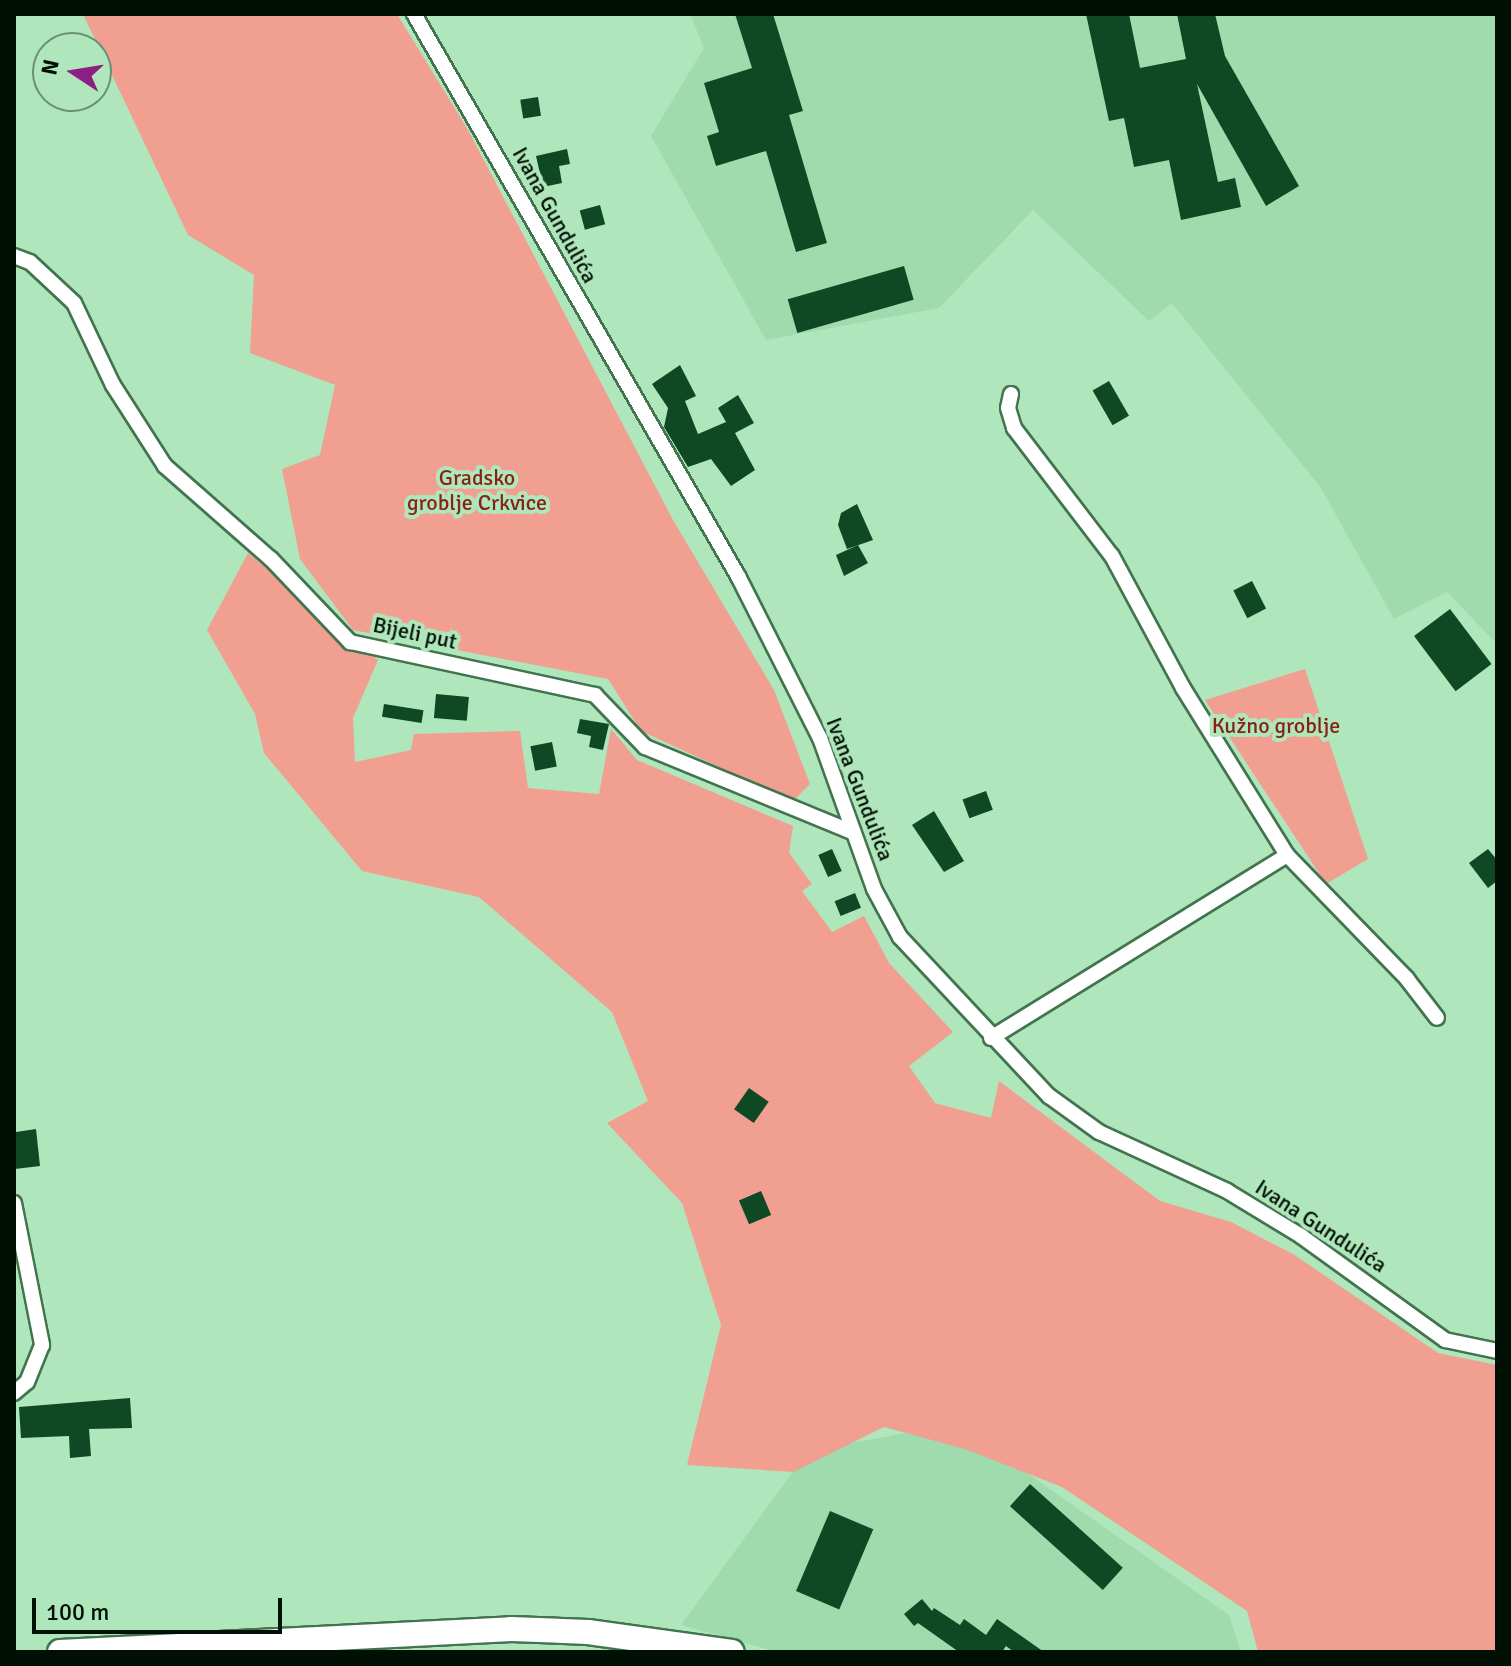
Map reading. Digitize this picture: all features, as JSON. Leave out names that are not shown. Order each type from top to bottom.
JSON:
[{"type":"highway","points":[[60,1652],[511,1629],[588,1632],[732,1652]]},
{"type":"street","name":"Ivana Gundulića","points":[[414,14],[738,576],[820,738],[874,889],[900,937],[991,1038],[1049,1096],[1099,1132],[1227,1191],[1301,1236],[1445,1340],[1497,1351]]},
{"type":"street","name":"Bijeli put","points":[[14,256],[30,262],[74,303],[113,385],[165,466],[271,559],[350,642],[595,695],[645,747],[852,832]]},
{"type":"street","points":[[1011,394],[1008,408],[1014,428],[1112,556],[1183,688],[1287,855],[1407,979],[1437,1018]]},
{"type":"street","points":[[991,1038],[1287,855]]},
{"type":"street","points":[[14,1203],[42,1345],[27,1382],[14,1393]]},
{"type":"shaded area","points":[[690,14],[1497,14],[1497,644],[1447,592],[1394,619],[1321,488],[1172,303],[1149,321],[1033,210],[939,308],[766,340],[651,136],[704,48]]},
{"type":"shaded area","points":[[906,1433],[1010,1461],[1229,1615],[1241,1652],[777,1652],[681,1625],[808,1451]]},
{"type":"green space","name":"Gradsko groblje Crkvice","points":[[83,14],[397,14],[468,130],[673,520],[774,690],[810,784],[793,801],[641,731],[608,679],[353,630],[300,559],[282,469],[320,455],[335,385],[250,353],[254,275],[188,235],[112,75],[112,32],[92,32]]},
{"type":"green space","points":[[248,553],[378,660],[353,718],[355,762],[411,750],[414,734],[520,731],[528,788],[599,794],[611,729],[637,760],[793,826],[789,853],[812,884],[802,891],[832,932],[864,916],[889,963],[953,1032],[909,1066],[935,1103],[991,1118],[999,1081],[1160,1201],[1231,1222],[1293,1254],[1438,1353],[1497,1365],[1497,1652],[1258,1652],[1247,1611],[1062,1487],[968,1450],[884,1427],[793,1472],[687,1465],[721,1325],[682,1203],[607,1123],[648,1101],[612,1012],[479,897],[362,871],[264,753],[255,714],[207,630]]},
{"type":"green space","name":"Kužno groblje","points":[[1305,669],[1368,859],[1326,884],[1205,700]]},
{"type":"building","points":[[735,14],[773,14],[803,111],[789,115],[827,243],[796,252],[766,151],[716,166],[707,136],[719,132],[704,83],[752,68]]},
{"type":"building","points":[[1086,14],[1129,14],[1140,68],[1186,59],[1177,14],[1215,14],[1225,56],[1299,186],[1266,206],[1197,84],[1218,182],[1235,178],[1241,207],[1181,220],[1169,160],[1134,167],[1124,118],[1109,121]]},
{"type":"building","points":[[538,97],[541,116],[523,119],[520,100]]},
{"type":"building","points":[[567,149],[570,164],[559,166],[562,183],[543,187],[536,156]]},
{"type":"building","points":[[600,205],[605,224],[585,230],[580,210]]},
{"type":"building","points":[[904,266],[914,300],[797,333],[788,299]]},
{"type":"building","points":[[680,365],[696,396],[685,401],[698,434],[726,422],[718,408],[738,395],[754,423],[735,433],[755,470],[731,486],[711,459],[688,467],[664,427],[668,408],[652,384]]},
{"type":"building","points":[[1109,381],[1129,416],[1113,425],[1093,391]]},
{"type":"building","points":[[857,504],[873,540],[847,549],[838,525],[841,513]]},
{"type":"building","points":[[858,545],[868,563],[844,576],[836,555]]},
{"type":"building","points":[[1252,581],[1266,609],[1247,618],[1233,591]]},
{"type":"building","points":[[1450,609],[1492,664],[1456,691],[1414,636]]},
{"type":"building","points":[[436,694],[469,697],[467,721],[434,718]]},
{"type":"building","points":[[384,704],[424,710],[421,723],[382,717]]},
{"type":"building","points":[[580,719],[609,724],[603,750],[589,747],[591,736],[577,733]]},
{"type":"building","points":[[552,742],[557,767],[535,771],[530,746]]},
{"type":"building","points":[[986,791],[993,810],[969,818],[963,800]]},
{"type":"building","points":[[934,811],[964,861],[944,872],[912,825]]},
{"type":"building","points":[[832,849],[842,871],[828,877],[818,855]]},
{"type":"building","points":[[1488,849],[1497,860],[1497,881],[1488,888],[1469,863]]},
{"type":"building","points":[[855,893],[861,908],[841,916],[835,901]]},
{"type":"building","points":[[749,1088],[769,1102],[754,1123],[734,1109]]},
{"type":"building","points":[[36,1129],[40,1166],[15,1169],[16,1132]]},
{"type":"building","points":[[761,1191],[771,1215],[749,1224],[739,1200]]},
{"type":"building","points":[[130,1398],[132,1428],[89,1429],[91,1456],[70,1458],[69,1436],[21,1438],[19,1407]]},
{"type":"building","points":[[1030,1484],[1123,1568],[1103,1590],[1010,1506]]},
{"type":"building","points":[[830,1511],[873,1529],[839,1609],[796,1591]]},
{"type":"building","points":[[922,1599],[932,1611],[934,1608],[960,1625],[964,1619],[986,1635],[997,1619],[1044,1652],[1014,1652],[1006,1646],[1002,1652],[959,1652],[918,1623],[914,1626],[904,1614]]}]
